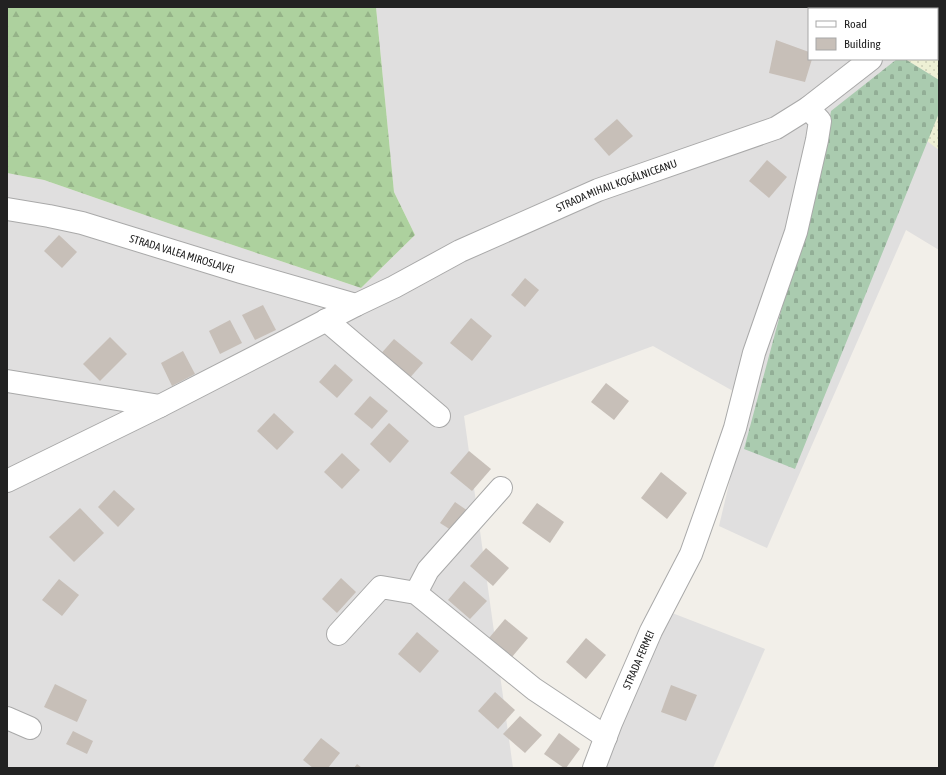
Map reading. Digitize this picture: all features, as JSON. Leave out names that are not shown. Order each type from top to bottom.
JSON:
[{"type":"street","name":"STRADA MIHAIL KOGĂLNICEANU","points":[[7,482],[394,287],[460,251],[598,190],[776,128],[808,108],[870,60]]},
{"type":"street","name":"STRADA FERMEI","points":[[594,768],[651,631],[691,554],[735,428],[754,353],[796,232],[817,140],[820,121],[808,108]]},
{"type":"street","name":"STRADA VALEA MIROSLAVEI","points":[[7,209],[82,223],[241,272],[356,305]]},
{"type":"street","points":[[326,320],[439,416]]},
{"type":"street","points":[[7,381],[160,406]]},
{"type":"street","points":[[416,593],[428,570],[501,488]]},
{"type":"street","points":[[338,634],[381,587],[416,593],[534,689],[606,737]]},
{"type":"street","points":[[7,718],[30,728]]},
{"type":"shaded area","points":[[376,7],[939,7],[939,250],[906,230],[767,548],[719,526],[749,400],[653,346],[464,416],[513,768],[7,768],[7,173],[44,180],[361,288],[415,235],[394,192]]},
{"type":"shaded area","points":[[667,611],[765,649],[713,768],[599,768]]},
{"type":"green space","points":[[7,7],[376,7],[394,192],[415,235],[361,288],[44,180],[7,173]]},
{"type":"green space","points":[[939,26],[939,80],[907,60],[938,60]]},
{"type":"green space","points":[[896,60],[907,60],[939,80],[939,113],[795,469],[744,449],[823,155],[831,111]]},
{"type":"green space","points":[[939,113],[939,150],[927,141]]},
{"type":"building","points":[[776,40],[808,52],[808,60],[812,60],[805,82],[769,73]]},
{"type":"building","points":[[617,119],[633,136],[609,156],[594,139]]},
{"type":"building","points":[[767,160],[787,177],[769,198],[749,181]]},
{"type":"building","points":[[59,235],[77,252],[62,268],[44,251]]},
{"type":"building","points":[[525,278],[539,290],[525,307],[511,295]]},
{"type":"building","points":[[263,305],[276,330],[255,340],[242,315]]},
{"type":"building","points":[[471,318],[492,336],[472,361],[450,343]]},
{"type":"building","points":[[230,320],[242,343],[220,354],[209,331]]},
{"type":"building","points":[[110,337],[127,354],[100,381],[83,364]]},
{"type":"building","points":[[394,339],[423,363],[407,381],[378,357]]},
{"type":"building","points":[[183,351],[195,374],[172,386],[161,363]]},
{"type":"building","points":[[335,364],[353,380],[337,398],[319,382]]},
{"type":"building","points":[[606,383],[629,401],[614,420],[591,402]]},
{"type":"building","points":[[370,396],[388,411],[372,429],[354,414]]},
{"type":"building","points":[[274,413],[294,432],[277,450],[257,431]]},
{"type":"building","points":[[389,423],[409,441],[390,463],[370,444]]},
{"type":"building","points":[[469,451],[491,469],[472,491],[450,473]]},
{"type":"building","points":[[342,453],[360,470],[342,489],[324,472]]},
{"type":"building","points":[[661,472],[687,493],[667,519],[641,498]]},
{"type":"building","points":[[114,490],[135,509],[118,527],[98,507]]},
{"type":"building","points":[[455,502],[468,511],[454,532],[440,523]]},
{"type":"building","points":[[537,503],[564,522],[550,543],[522,523]]},
{"type":"building","points":[[80,508],[104,533],[74,562],[49,537]]},
{"type":"building","points":[[486,548],[509,568],[493,586],[470,566]]},
{"type":"building","points":[[341,578],[356,592],[337,613],[322,599]]},
{"type":"building","points":[[59,579],[79,595],[62,616],[42,600]]},
{"type":"building","points":[[464,581],[487,601],[470,619],[448,600]]},
{"type":"building","points":[[505,619],[528,638],[512,657],[489,638]]},
{"type":"building","points":[[417,632],[439,651],[420,673],[398,654]]},
{"type":"building","points":[[586,638],[606,655],[586,679],[566,662]]},
{"type":"building","points":[[55,684],[87,700],[77,722],[44,707]]},
{"type":"building","points":[[671,685],[697,695],[686,721],[661,712]]},
{"type":"building","points":[[495,692],[515,710],[498,729],[478,711]]},
{"type":"building","points":[[520,716],[542,735],[525,753],[503,734]]},
{"type":"building","points":[[73,731],[93,741],[87,754],[66,744]]},
{"type":"building","points":[[559,733],[580,749],[566,768],[544,754]]},
{"type":"building","points":[[321,738],[340,753],[328,768],[313,768],[303,760]]},
{"type":"building","points":[[357,764],[362,768],[354,768]]}]
